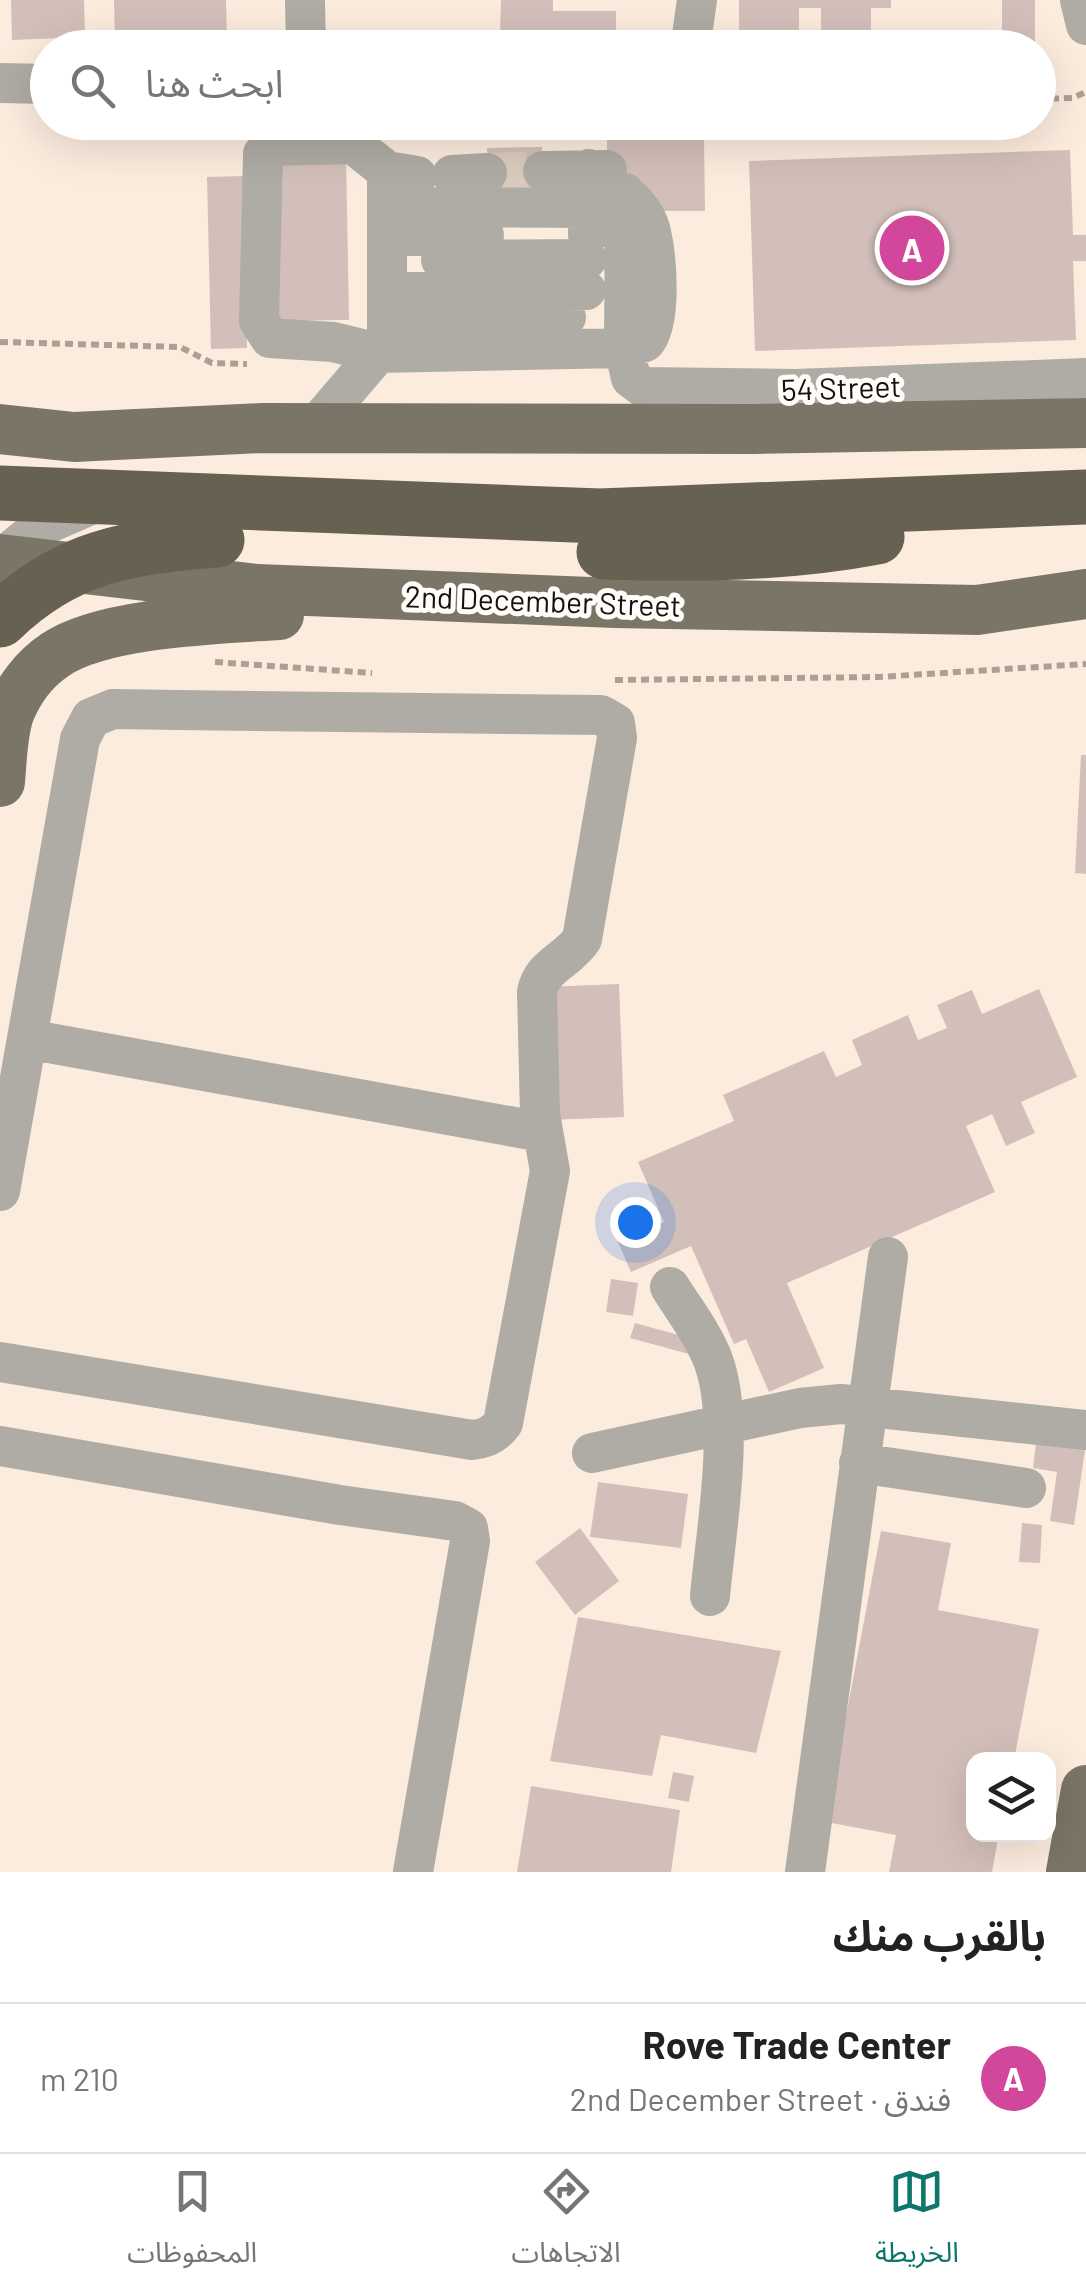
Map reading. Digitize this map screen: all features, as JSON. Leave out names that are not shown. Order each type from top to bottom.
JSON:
[{"type":"highway","points":[[0,493],[600,516],[1086,497]]},
{"type":"highway","points":[[0,620],[45,582],[98,557],[155,545],[340,537],[550,551],[716,552],[852,542],[958,518],[1010,499]]},
{"type":"main road","points":[[754,429],[796,389]]},
{"type":"main road","points":[[0,429],[74,437],[200,429],[754,429],[1086,423]]},
{"type":"main road","name":"2nd December Street","points":[[0,559],[240,588],[428,596],[978,610],[1086,594]]},
{"type":"main road","points":[[0,782],[5,732],[17,696],[38,668],[73,645],[90,638],[180,624],[350,612],[428,596]]},
{"type":"main road","points":[[978,610],[1030,623],[1086,628]]},
{"type":"main road","points":[[1071,1872],[1086,1790]]},
{"type":"street","points":[[306,0],[306,30]]},
{"type":"street","points":[[693,30],[697,0]]},
{"type":"street","points":[[1080,0],[1086,25]]},
{"type":"street","points":[[0,83],[30,84]]},
{"type":"street","points":[[543,171],[596,254]]},
{"type":"street","points":[[406,237],[596,254]]},
{"type":"street","points":[[406,237],[596,254]]},
{"type":"street","points":[[406,237],[596,254]]},
{"type":"street","points":[[313,428],[406,237]]},
{"type":"street","name":"54 Street","points":[[596,254],[630,378],[643,387],[796,389],[1086,378]]},
{"type":"street","points":[[0,559],[40,527],[108,498]]},
{"type":"street","points":[[0,1191],[80,739],[84,728],[101,712],[601,715],[614,723],[617,738],[582,939],[568,956],[543,973],[537,992],[542,1132],[550,1171],[503,1423],[490,1436],[472,1440],[0,1362]]},
{"type":"street","points":[[28,1039],[542,1132]]},
{"type":"street","points":[[815,1872],[805,1871],[888,1257]]},
{"type":"street","points":[[670,1288],[712,1359],[722,1391],[725,1424],[710,1596]]},
{"type":"street","points":[[592,1454],[820,1405],[866,1406],[1086,1430]]},
{"type":"street","points":[[0,1446],[455,1521],[468,1528],[470,1540],[413,1872]]},
{"type":"street","points":[[859,1463],[1026,1488]]},
{"type":"path","points":[[1056,99],[1086,92]]},
{"type":"path","points":[[202,660],[373,673]]},
{"type":"path","points":[[608,680],[879,676],[1086,664]]},
{"type":"building","points":[[11,0],[84,0],[85,30],[30,30],[30,39],[12,40]]},
{"type":"building","points":[[114,0],[226,0],[227,30],[115,30]]},
{"type":"building","points":[[501,0],[553,0],[553,11],[616,11],[616,30],[500,30]]},
{"type":"building","points":[[739,0],[891,0],[891,8],[871,8],[871,30],[821,30],[821,8],[799,8],[799,30],[739,30]]},
{"type":"building","points":[[1002,0],[1035,0],[1035,30],[1002,30]]},
{"type":"building","points":[[607,140],[704,140],[705,211],[653,211],[653,193],[607,193]]},
{"type":"building","points":[[542,147],[543,189],[488,190],[487,148]]},
{"type":"building","points":[[1070,150],[1073,235],[1086,235],[1086,261],[1073,261],[1076,340],[755,351],[749,161]]},
{"type":"building","points":[[346,152],[349,320],[273,321],[270,154]]},
{"type":"building","points":[[243,176],[247,348],[211,349],[207,177]]},
{"type":"building","points":[[1081,755],[1086,755],[1086,874],[1075,873]]},
{"type":"building","points":[[619,984],[624,1117],[549,1120],[545,987]]},
{"type":"building","points":[[1039,989],[1077,1077],[1021,1102],[1035,1133],[1006,1146],[992,1114],[966,1126],[995,1192],[787,1283],[824,1368],[769,1392],[746,1339],[734,1344],[691,1246],[631,1272],[618,1242],[664,1222],[638,1162],[734,1121],[723,1095],[824,1051],[836,1077],[862,1065],[852,1040],[908,1015],[918,1040],[947,1028],[937,1005],[972,990],[982,1014]]},
{"type":"building","points":[[611,1279],[638,1283],[633,1316],[606,1312]]},
{"type":"building","points":[[635,1323],[693,1339],[689,1354],[630,1338]]},
{"type":"building","points":[[1036,1443],[1085,1450],[1074,1525],[1050,1521],[1057,1472],[1033,1468]]},
{"type":"building","points":[[598,1482],[688,1494],[681,1548],[590,1537]]},
{"type":"building","points":[[1022,1523],[1042,1525],[1040,1563],[1019,1562]]},
{"type":"building","points":[[580,1528],[619,1581],[575,1615],[535,1562]]},
{"type":"building","points":[[881,1531],[951,1543],[938,1610],[1039,1629],[1016,1752],[966,1752],[966,1842],[998,1842],[992,1872],[889,1872],[896,1835],[826,1822]]},
{"type":"building","points":[[578,1617],[781,1651],[756,1753],[661,1735],[652,1776],[550,1761]]},
{"type":"building","points":[[673,1772],[694,1776],[689,1802],[668,1798]]},
{"type":"building","points":[[531,1786],[680,1810],[671,1872],[517,1872]]},
{"type":"tunnel","points":[[487,173],[543,171]]},
{"type":"place","name":"Rove Trade Center","points":[[912,248]]}]
